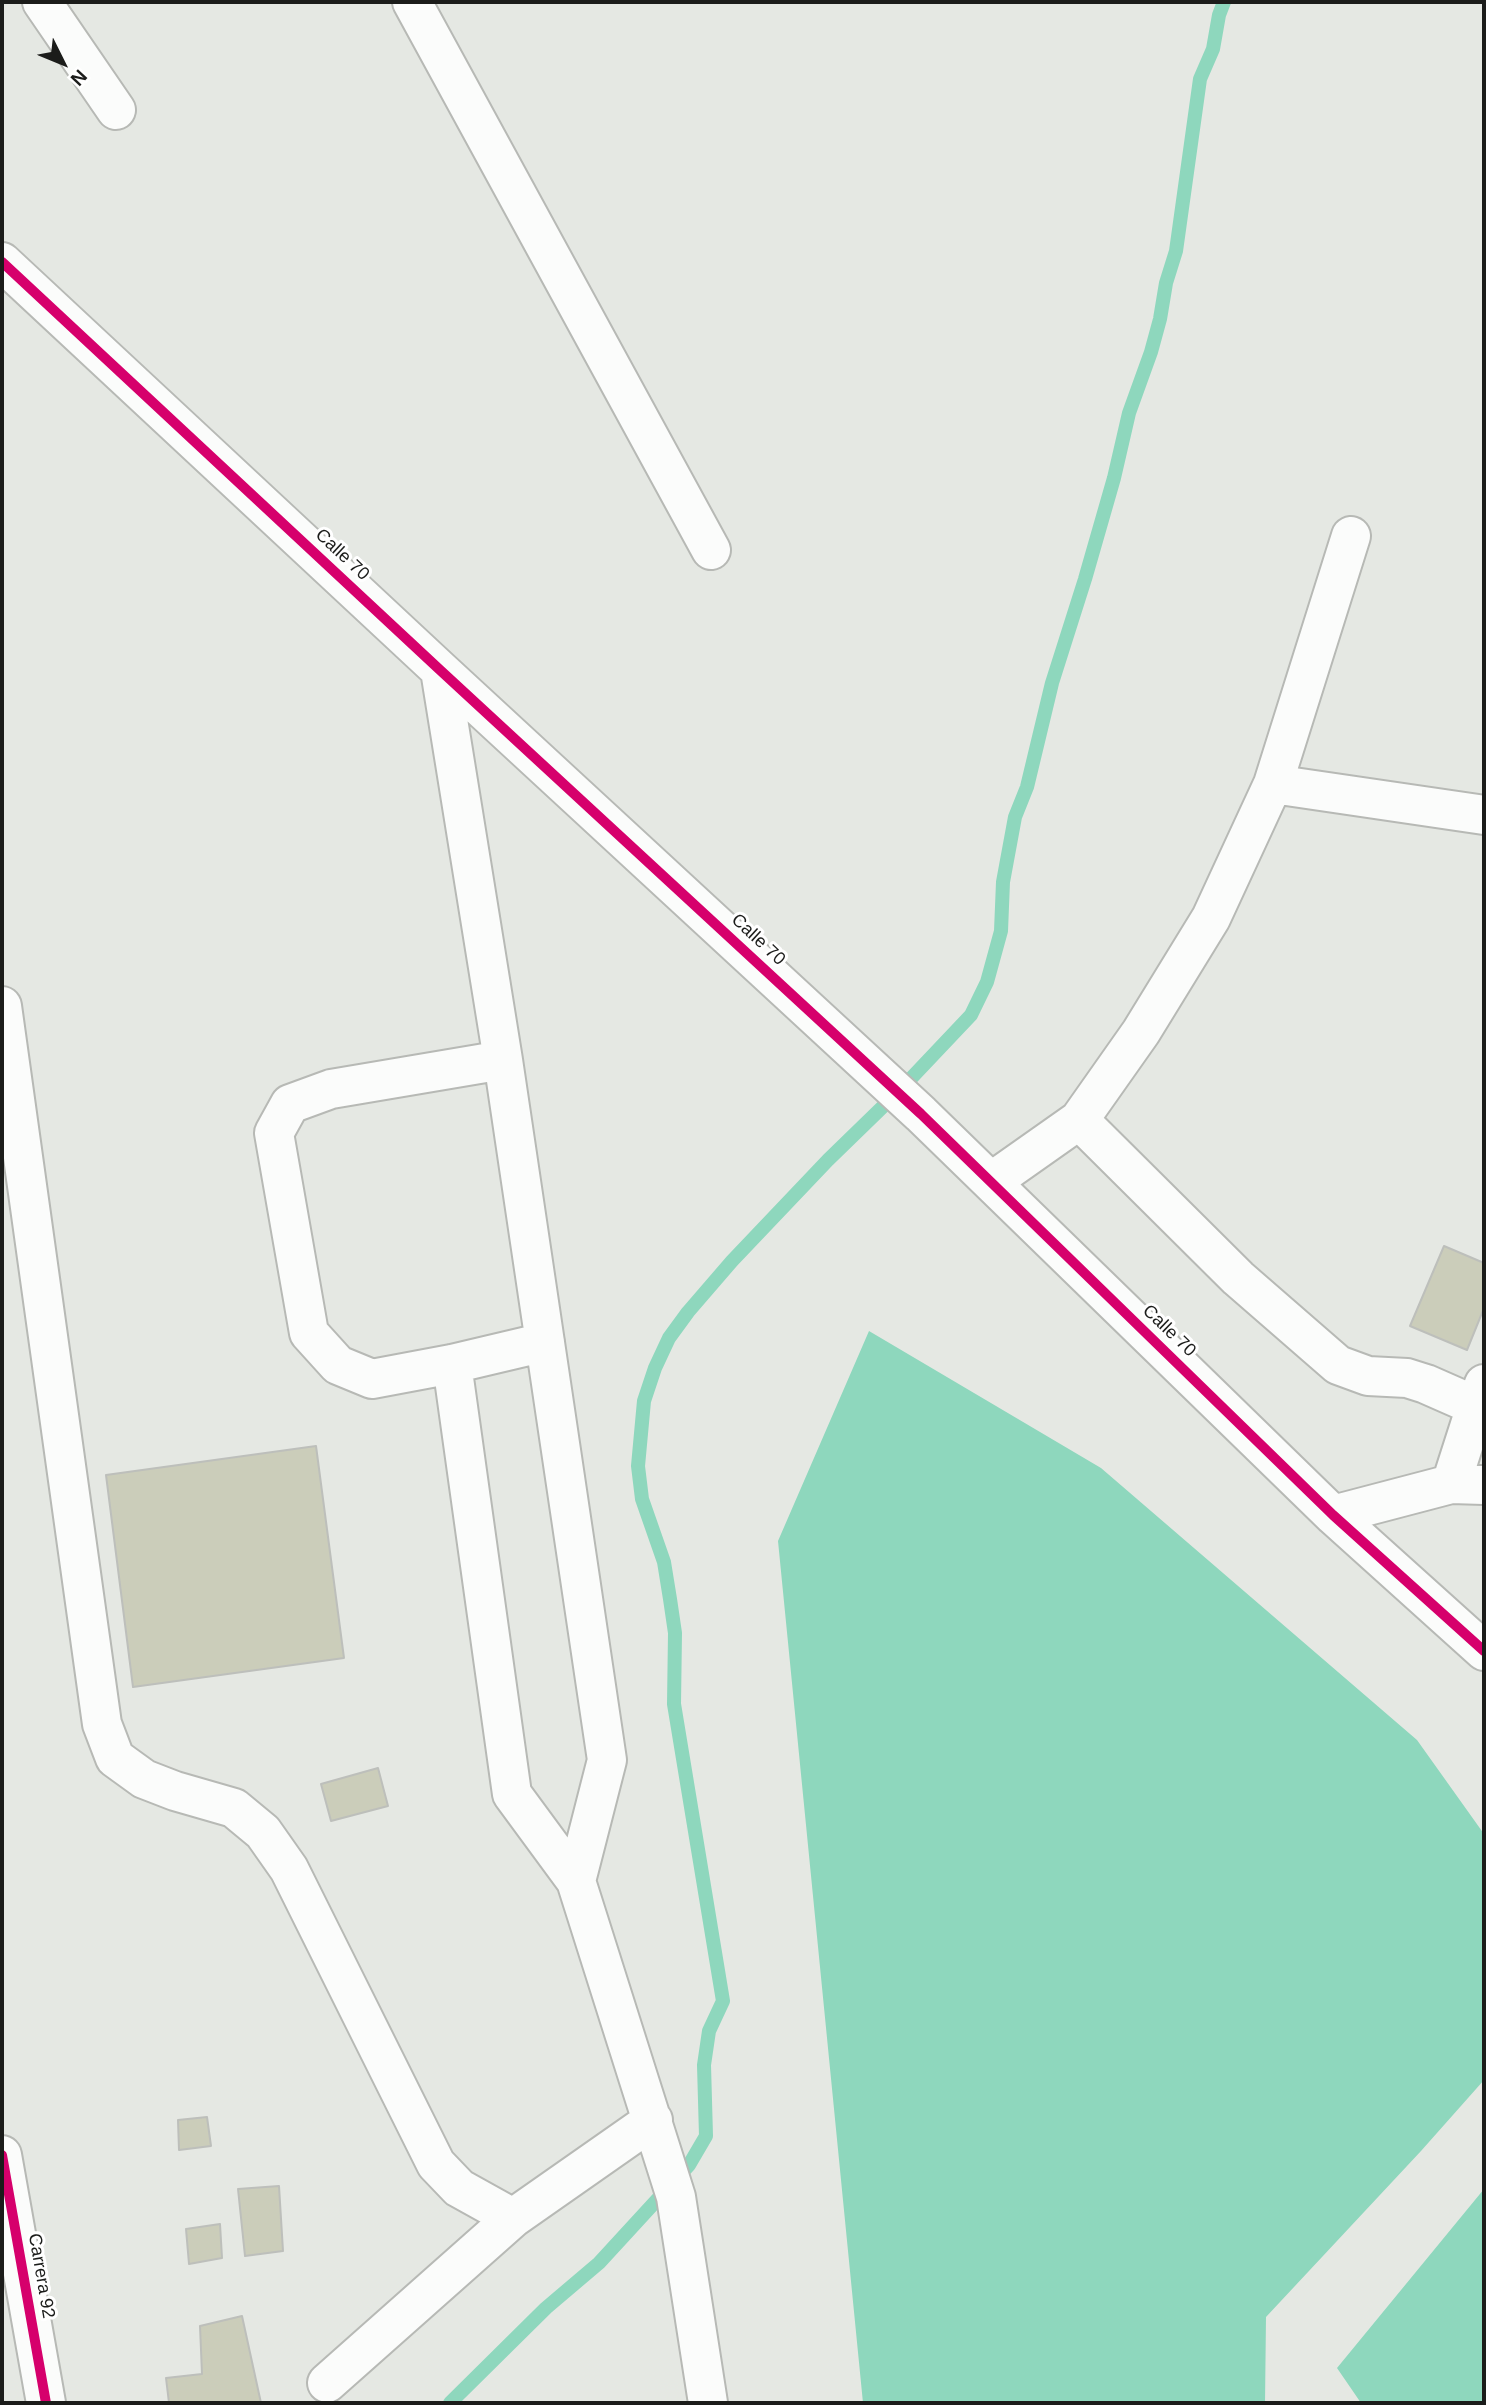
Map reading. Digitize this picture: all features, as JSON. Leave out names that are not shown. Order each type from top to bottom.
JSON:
[{"type":"street","points":[[41,2],[116,110]]},
{"type":"street","points":[[412,2],[711,550]]},
{"type":"street","name":"Calle 70","points":[[2,262],[921,1114],[1333,1515],[1484,1651]]},
{"type":"street","points":[[991,1182],[1079,1120],[1141,1032],[1211,918],[1273,784],[1351,536]]},
{"type":"street","points":[[440,670],[503,1060],[607,1760],[576,1881]]},
{"type":"street","points":[[1273,784],[1484,816]]},
{"type":"street","points":[[2,1006],[102,1724],[115,1758],[144,1779],[234,1808],[263,1832],[289,1869],[436,2164],[459,2188],[513,2218]]},
{"type":"street","points":[[503,1060],[331,1089],[290,1104],[274,1133],[309,1333],[338,1365],[372,1379],[545,1342]]},
{"type":"street","points":[[1079,1120],[1238,1278],[1339,1365],[1368,1376],[1407,1378],[1480,1395],[1468,1485],[1333,1515]]},
{"type":"street","points":[[452,1364],[512,1794],[576,1881],[658,2134],[676,2197],[708,2403]]},
{"type":"street","points":[[327,2383],[513,2218],[658,2134]]},
{"type":"street","name":"Carrera 92","points":[[3,2168],[46,2403]]},
{"type":"street","points":[[39,2403],[46,2403]]},
{"type":"shaded area","points":[[869,1331],[1101,1468],[1417,1740],[1484,1834],[1484,2080],[1266,2317],[1265,2403],[863,2403],[778,1541]]},
{"type":"shaded area","points":[[1484,2189],[1484,2403],[1361,2403],[1337,2368]]},
{"type":"building","points":[[1444,1246],[1484,1263],[1484,1308],[1467,1350],[1410,1326]]},
{"type":"building","points":[[316,1446],[344,1658],[133,1687],[106,1475]]},
{"type":"building","points":[[378,1768],[388,1806],[331,1821],[321,1784]]},
{"type":"building","points":[[207,2117],[211,2146],[179,2150],[178,2120]]},
{"type":"building","points":[[279,2186],[283,2251],[245,2256],[238,2189]]},
{"type":"building","points":[[220,2224],[222,2258],[189,2264],[186,2229]]},
{"type":"building","points":[[242,2316],[261,2403],[169,2403],[166,2378],[202,2374],[200,2326]]},
{"type":"waterway","points":[[450,2403],[546,2308],[599,2263],[689,2165],[706,2136],[704,2065],[709,2031],[723,2001],[674,1704],[675,1633],[670,1599],[664,1562],[642,1499],[638,1466],[644,1401],[669,1338],[688,1312],[732,1261],[828,1160],[900,1090],[971,1015],[987,982],[1001,931],[1003,882],[1015,817],[1027,787],[1052,683],[1114,478],[1129,413],[1160,319],[1166,283],[1176,251],[1200,79],[1213,49],[1224,2]]},
{"type":"cycle path","points":[[2,262],[921,1114],[1333,1515],[1484,1651]]},
{"type":"cycle path","points":[[2,2155],[46,2403]]}]
